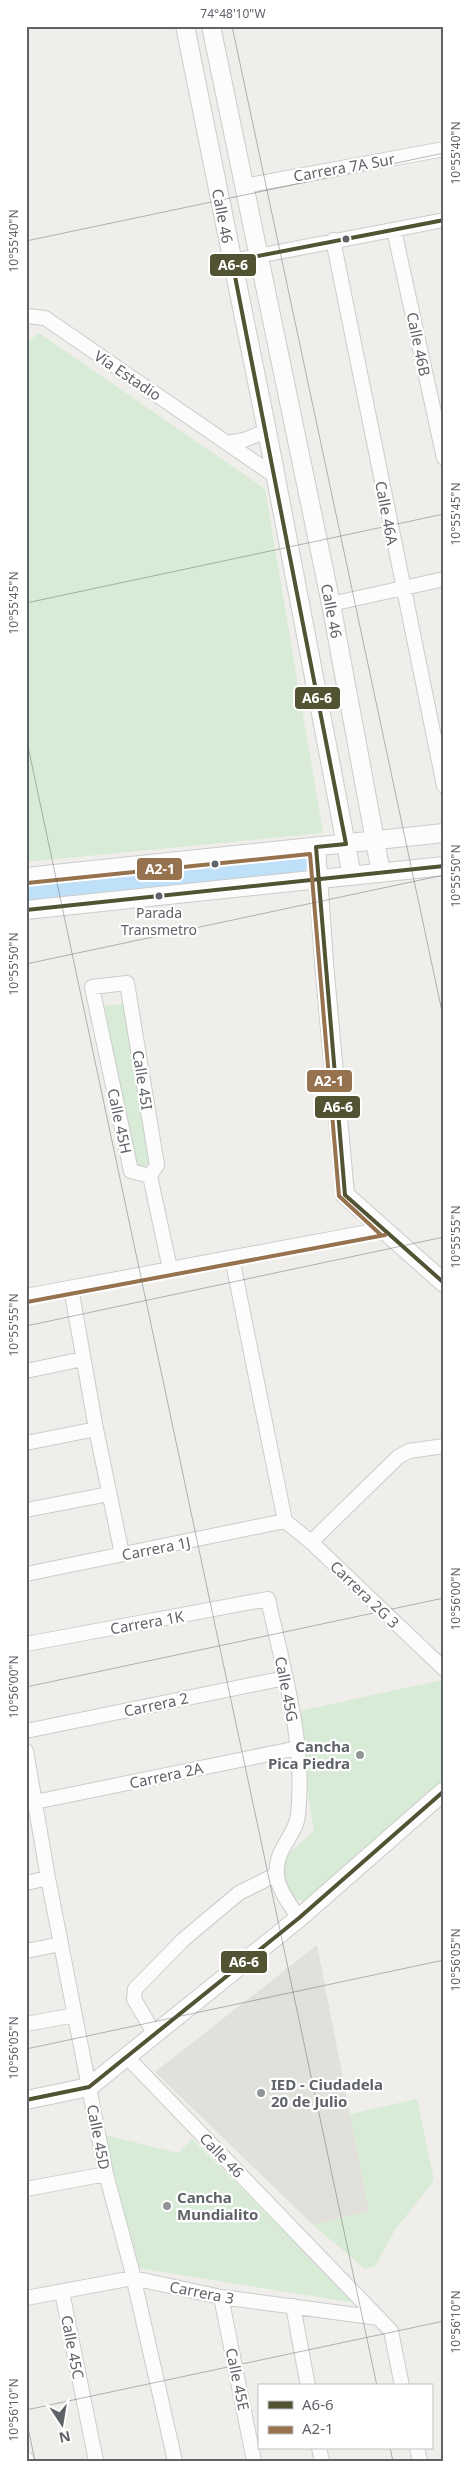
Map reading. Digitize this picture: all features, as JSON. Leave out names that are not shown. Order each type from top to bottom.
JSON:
[{"type":"street","name":"Calle 46","points":[[185,26],[267,431],[352,876]]},
{"type":"street","name":"Calle 46","points":[[212,26],[331,604],[382,873]]},
{"type":"street","name":"Carrera 7A Sur","points":[[244,186],[444,149]]},
{"type":"street","points":[[232,261],[444,220]]},
{"type":"street","name":"Calle 46B","points":[[394,230],[444,458]]},
{"type":"street","name":"Calle 46A","points":[[333,240],[402,589],[444,786]]},
{"type":"street","name":"Vía Estadio","points":[[26,316],[45,318],[275,476]]},
{"type":"street","points":[[227,443],[244,440],[267,431]]},
{"type":"street","points":[[331,604],[444,579]]},
{"type":"street","points":[[26,876],[444,833]]},
{"type":"street","points":[[316,847],[324,962],[345,1195],[444,1283]]},
{"type":"street","points":[[26,910],[444,866]]},
{"type":"street","name":"Calle 45I","points":[[92,987],[127,983],[157,1165],[150,1176]]},
{"type":"street","name":"Calle 45H","points":[[92,987],[130,1171],[150,1176]]},
{"type":"street","points":[[150,1176],[170,1269]]},
{"type":"street","points":[[26,1296],[384,1229]]},
{"type":"street","points":[[232,1258],[285,1522]]},
{"type":"street","points":[[71,1288],[96,1429],[122,1554]]},
{"type":"street","points":[[26,1371],[83,1359]]},
{"type":"street","points":[[26,1443],[96,1429]]},
{"type":"street","points":[[310,1542],[398,1457],[409,1451],[444,1446]]},
{"type":"street","points":[[26,1510],[110,1494]]},
{"type":"street","name":"Carrera 2G 3","points":[[285,1522],[310,1542],[444,1668]]},
{"type":"street","name":"Carrera 1J","points":[[26,1574],[285,1522]]},
{"type":"street","name":"Carrera 1K","points":[[26,1644],[268,1600]]},
{"type":"street","name":"Calle 45G","points":[[268,1600],[298,1748],[300,1794],[297,1823],[282,1851],[275,1875]]},
{"type":"street","name":"Carrera 2","points":[[26,1731],[285,1678]]},
{"type":"street","name":"Carrera 2A","points":[[32,1809],[298,1748]]},
{"type":"street","name":"Calle 45D","points":[[26,1751],[32,1809],[48,1878],[106,2174],[133,2278],[175,2461]]},
{"type":"street","points":[[26,2100],[89,2087],[299,1918],[444,1791]]},
{"type":"street","points":[[155,2035],[134,1999],[135,1988],[184,1938],[239,1893],[275,1875],[280,1891],[299,1918]]},
{"type":"street","points":[[26,1882],[48,1878]]},
{"type":"street","points":[[26,1951],[61,1944]]},
{"type":"street","points":[[26,2024],[75,2015]]},
{"type":"street","name":"Calle 46","points":[[127,2057],[378,2318]]},
{"type":"street","points":[[26,2189],[106,2174]]},
{"type":"street","name":"Carrera 3","points":[[26,2298],[133,2278],[221,2296],[378,2318]]},
{"type":"street","name":"Calle 45C","points":[[62,2292],[96,2461]]},
{"type":"street","name":"Calle 45E","points":[[221,2296],[254,2461]]},
{"type":"street","points":[[293,2306],[308,2384]]},
{"type":"street","points":[[378,2318],[391,2331],[402,2384]]},
{"type":"shaded area","name":"IED - Ciudadela 20 de Julio","points":[[317,1945],[369,2211],[313,2225],[155,2072]]},
{"type":"green space","points":[[39,333],[265,489],[323,833],[26,862],[26,343]]},
{"type":"green space","points":[[124,1004],[151,1165],[136,1168],[104,1006]]},
{"type":"green space","points":[[442,1680],[444,1782],[326,1884],[303,1901],[293,1898],[281,1876],[285,1857],[314,1831],[295,1712]]},
{"type":"green space","points":[[417,2099],[434,2180],[395,2230],[375,2266],[365,2269],[313,2225],[369,2211],[350,2114]]},
{"type":"green space","points":[[105,2135],[178,2153],[192,2139],[355,2303],[138,2268]]},
{"type":"waterway","points":[[26,893],[300,864]]},
{"type":"transit line","name":"A6-6","points":[[444,220],[232,261],[346,844],[316,847],[345,1195],[444,1283]]},
{"type":"transit line","name":"A2-1","points":[[27,883],[310,854],[339,1196],[380,1234]]},
{"type":"transit line","name":"A6-6","points":[[26,910],[444,866]]},
{"type":"transit line","name":"A2-1","points":[[27,1302],[385,1235]]},
{"type":"transit line","name":"A6-6","points":[[26,2100],[89,2087],[299,1918],[444,1791]]},
{"type":"place","name":"Parada Transmetro","points":[[159,896]]},
{"type":"place","name":"Cancha Pica Piedra","points":[[360,1755]]},
{"type":"place","name":"IED - Ciudadela 20 de Julio","points":[[261,2093]]},
{"type":"place","name":"Cancha Mundialito","points":[[167,2206]]}]
